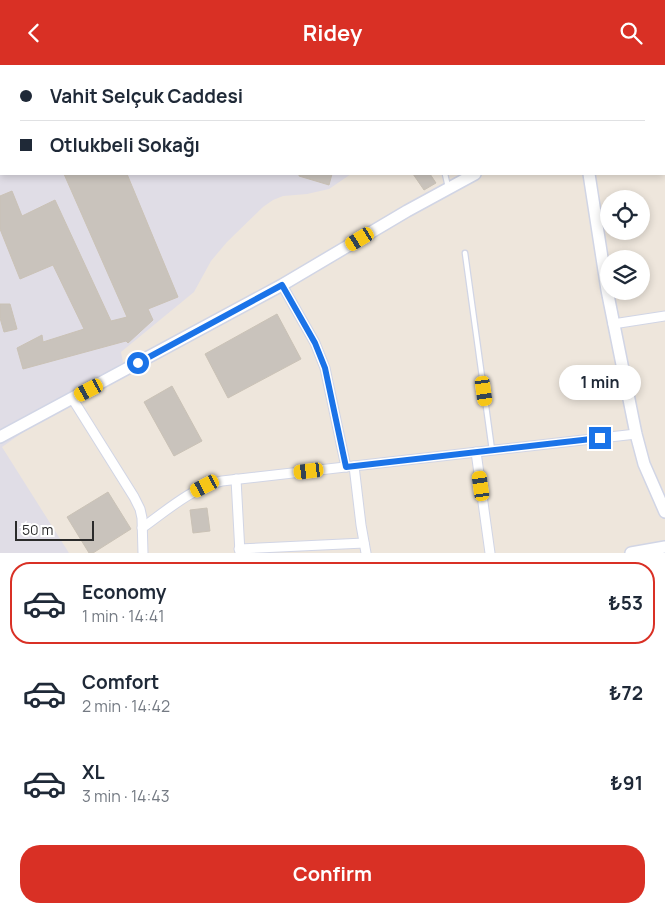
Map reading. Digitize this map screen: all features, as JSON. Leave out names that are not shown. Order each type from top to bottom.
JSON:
[{"type":"street","points":[[0,437],[282,285],[407,211],[473,175]]},
{"type":"street","points":[[589,175],[613,324],[636,434],[644,464],[665,512]]},
{"type":"street","points":[[282,285],[315,343],[325,368],[350,466],[366,553]]},
{"type":"street","points":[[613,324],[665,316]]},
{"type":"street","points":[[72,398],[140,509],[143,553]]},
{"type":"street","points":[[142,528],[200,489],[214,483],[636,434]]},
{"type":"street","points":[[476,452],[490,553]]},
{"type":"street","points":[[236,479],[240,551],[364,543]]},
{"type":"street","points":[[631,553],[665,547]]},
{"type":"lane","points":[[445,175],[449,188]]},
{"type":"lane","points":[[466,253],[492,450]]},
{"type":"shaded area","points":[[0,175],[350,175],[329,189],[307,194],[283,196],[263,207],[227,242],[211,261],[194,292],[121,352],[123,362],[2,447],[69,553],[0,553]]},
{"type":"building","points":[[64,175],[127,175],[178,297],[148,309],[153,320],[128,343],[126,341],[23,369],[17,348],[42,335],[43,342],[84,329],[53,265],[20,279],[0,229],[0,196],[12,191],[22,216],[55,200],[111,321],[127,317]]},
{"type":"building","points":[[299,175],[332,175],[329,185]]},
{"type":"building","points":[[414,175],[431,175],[436,183],[424,190]]},
{"type":"building","points":[[0,304],[10,304],[17,329],[4,332],[0,318]]},
{"type":"building","points":[[277,314],[301,359],[228,398],[205,354]]},
{"type":"building","points":[[172,386],[202,441],[174,456],[144,402]]},
{"type":"building","points":[[108,492],[131,529],[93,553],[89,553],[67,517]]},
{"type":"building","points":[[207,508],[210,531],[193,533],[190,510]]},
{"type":"route","points":[[138,363],[282,285],[321,356],[346,467],[600,438]]}]
